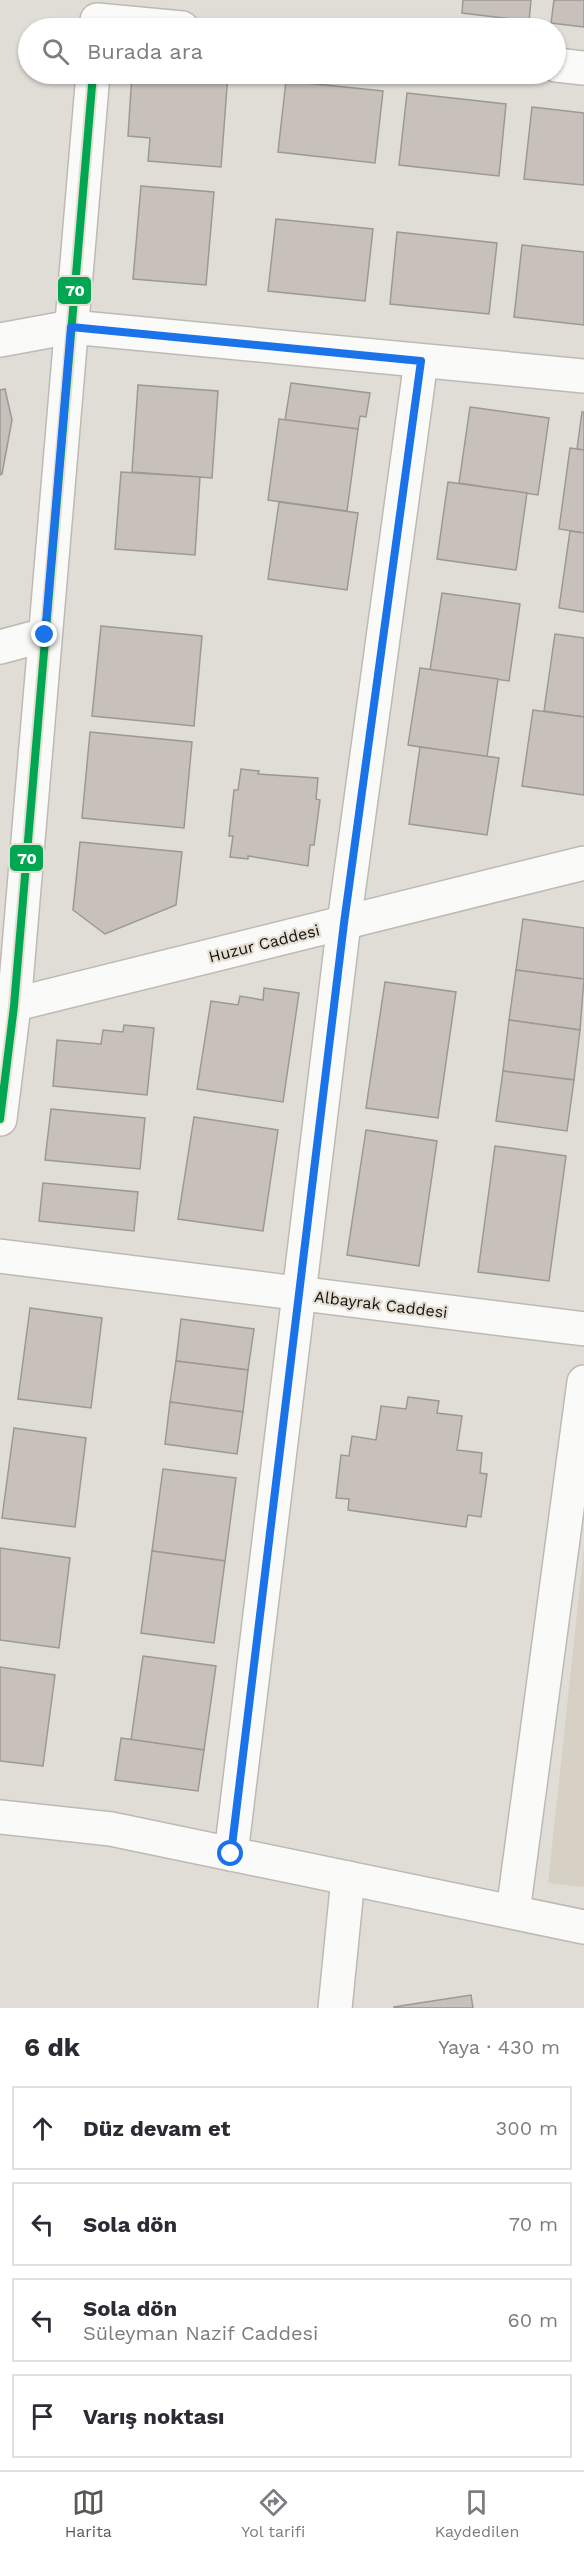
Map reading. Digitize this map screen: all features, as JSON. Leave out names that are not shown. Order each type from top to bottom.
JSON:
[{"type":"street","points":[[566,66],[584,68]]},
{"type":"street","points":[[0,1119],[7,1007],[45,635],[92,84]]},
{"type":"street","points":[[0,340],[71,327],[584,376]]},
{"type":"street","points":[[231,1854],[344,923],[421,361]]},
{"type":"street","points":[[0,647],[45,635]]},
{"type":"street","name":"Huzur Caddesi","points":[[7,1007],[584,863]]},
{"type":"street","name":"Albayrak Caddesi","points":[[0,1256],[584,1329]]},
{"type":"street","points":[[513,1912],[584,1382]]},
{"type":"street","points":[[0,1817],[111,1829],[584,1927]]},
{"type":"street","points":[[335,2008],[348,1878]]},
{"type":"shaded area","points":[[584,1548],[584,1887],[548,1883]]},
{"type":"building","points":[[463,0],[531,0],[529,18],[504,18],[462,13]]},
{"type":"building","points":[[554,0],[584,0],[584,27],[566,25],[566,18],[552,18]]},
{"type":"building","points":[[131,84],[227,84],[221,167],[148,161],[150,138],[128,136]]},
{"type":"building","points":[[286,84],[315,84],[383,91],[375,163],[278,152]]},
{"type":"building","points":[[407,93],[506,104],[499,176],[399,165]]},
{"type":"building","points":[[532,107],[584,113],[584,185],[524,179]]},
{"type":"building","points":[[141,186],[214,192],[206,285],[133,279]]},
{"type":"building","points":[[276,219],[373,229],[365,301],[268,291]]},
{"type":"building","points":[[397,232],[497,243],[489,314],[390,304]]},
{"type":"building","points":[[522,245],[584,252],[584,325],[514,317]]},
{"type":"building","points":[[291,383],[370,393],[366,417],[360,416],[358,429],[285,420]]},
{"type":"building","points":[[138,385],[218,391],[212,478],[132,472]]},
{"type":"building","points":[[5,389],[12,420],[0,475],[0,390]]},
{"type":"building","points":[[470,407],[549,418],[538,495],[459,483]]},
{"type":"building","points":[[582,412],[584,412],[584,450],[577,449]]},
{"type":"building","points":[[279,419],[358,429],[347,511],[268,500]]},
{"type":"building","points":[[570,448],[584,450],[584,533],[559,529]]},
{"type":"building","points":[[121,472],[200,477],[195,555],[115,549]]},
{"type":"building","points":[[448,482],[527,493],[516,570],[437,559]]},
{"type":"building","points":[[279,502],[358,513],[347,590],[268,579]]},
{"type":"building","points":[[570,531],[584,533],[584,612],[559,608]]},
{"type":"building","points":[[442,593],[520,604],[509,681],[430,670]]},
{"type":"building","points":[[101,626],[202,636],[194,726],[92,716]]},
{"type":"building","points":[[555,634],[584,638],[584,717],[544,711]]},
{"type":"building","points":[[420,668],[498,679],[487,757],[408,745]]},
{"type":"building","points":[[533,710],[584,717],[584,795],[522,786]]},
{"type":"building","points":[[90,732],[192,742],[184,828],[82,818]]},
{"type":"building","points":[[420,747],[499,758],[487,835],[409,824]]},
{"type":"building","points":[[241,769],[259,771],[258,774],[318,778],[316,799],[320,800],[314,845],[310,845],[308,866],[248,856],[248,859],[230,857],[233,836],[229,836],[234,790],[238,790]]},
{"type":"building","points":[[80,842],[182,852],[176,905],[105,934],[73,910]]},
{"type":"building","points":[[523,919],[584,928],[584,979],[516,970]]},
{"type":"building","points":[[516,970],[584,979],[580,1030],[509,1020]]},
{"type":"building","points":[[385,982],[456,992],[438,1118],[366,1108]]},
{"type":"building","points":[[264,988],[299,993],[283,1102],[197,1089],[211,1001],[238,1005],[240,996],[263,1000]]},
{"type":"building","points":[[509,1020],[580,1030],[574,1080],[503,1071]]},
{"type":"building","points":[[124,1025],[154,1028],[147,1095],[53,1086],[57,1040],[101,1044],[103,1030],[123,1032]]},
{"type":"building","points":[[503,1071],[574,1080],[567,1131],[496,1121]]},
{"type":"building","points":[[51,1109],[145,1118],[140,1169],[45,1160]]},
{"type":"building","points":[[194,1117],[278,1130],[263,1231],[178,1219]]},
{"type":"building","points":[[366,1130],[437,1141],[419,1266],[347,1255]]},
{"type":"building","points":[[495,1146],[566,1156],[549,1281],[478,1272]]},
{"type":"building","points":[[43,1183],[138,1192],[134,1231],[39,1221]]},
{"type":"building","points":[[30,1308],[102,1318],[91,1408],[18,1399]]},
{"type":"building","points":[[181,1319],[254,1329],[248,1370],[176,1361]]},
{"type":"building","points":[[176,1361],[248,1370],[243,1412],[170,1402]]},
{"type":"building","points":[[408,1397],[439,1401],[437,1413],[462,1416],[457,1450],[482,1453],[480,1473],[487,1474],[481,1517],[468,1515],[466,1527],[348,1510],[349,1499],[336,1498],[341,1455],[349,1456],[352,1436],[376,1440],[381,1406],[406,1409]]},
{"type":"building","points":[[170,1402],[243,1412],[237,1454],[165,1444]]},
{"type":"building","points":[[14,1428],[86,1438],[75,1527],[2,1518]]},
{"type":"building","points":[[163,1469],[236,1478],[225,1561],[152,1551]]},
{"type":"building","points":[[0,1548],[70,1558],[59,1648],[0,1640]]},
{"type":"building","points":[[152,1551],[225,1561],[214,1643],[141,1633]]},
{"type":"building","points":[[143,1656],[216,1666],[204,1750],[131,1740]]},
{"type":"building","points":[[0,1667],[55,1675],[43,1766],[0,1761]]},
{"type":"building","points":[[121,1738],[204,1750],[198,1791],[115,1780]]},
{"type":"building","points":[[471,1995],[473,2008],[394,2008],[394,2007]]},
{"type":"transit line","name":"70","points":[[0,1119],[14,1006],[92,84]]},
{"type":"route","points":[[45,635],[71,327],[421,361],[344,923],[231,1854]]}]
